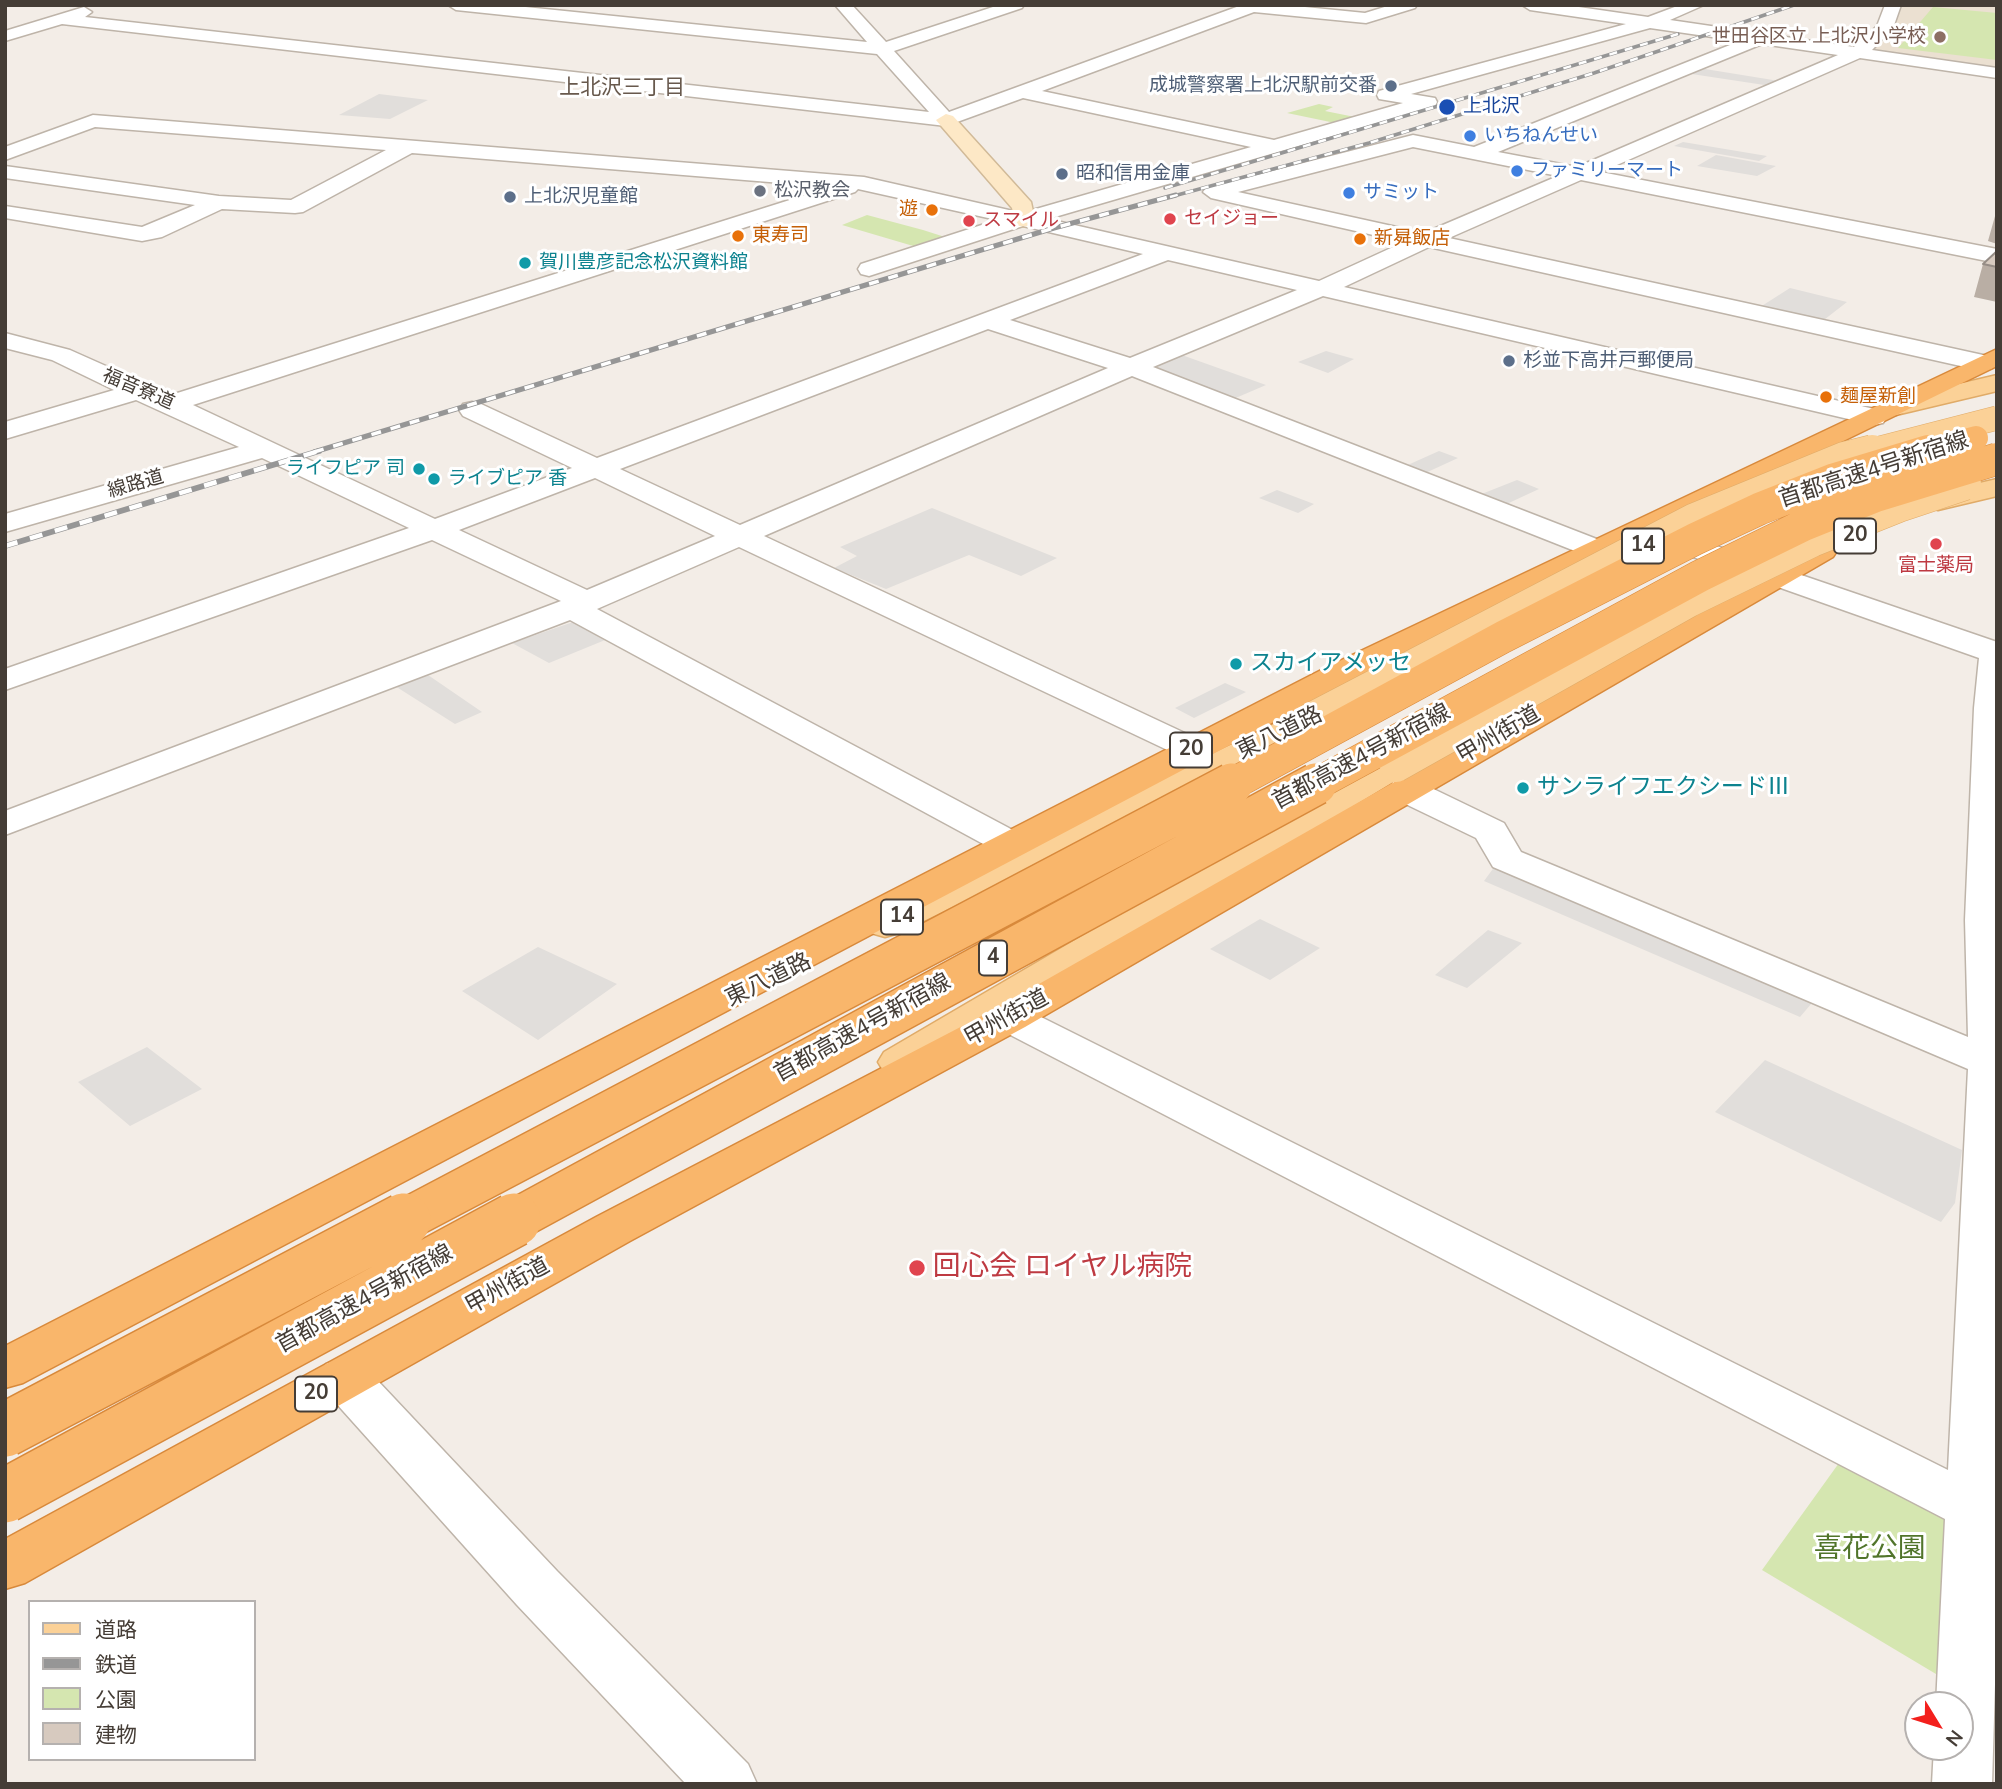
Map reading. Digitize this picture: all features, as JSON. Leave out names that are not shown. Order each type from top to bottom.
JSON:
[{"type":"highway","name":"20","points":[[5,1369],[1192,749],[1596,550],[1885,412]]},
{"type":"highway","name":"首都高速4号新宿線","points":[[5,1430],[1305,746],[1503,637],[1683,545],[1759,509],[1835,479],[1901,457],[1997,434]]},
{"type":"highway","name":"甲州街道","points":[[5,1566],[613,1229],[1010,1018],[1401,778],[1775,577],[1808,556],[1938,501],[1997,453]]},
{"type":"highway","name":"首都高速4号新宿線","points":[[5,1496],[1700,576],[1804,525],[1876,496],[1997,459]]},
{"type":"main road","points":[[1885,412],[1992,367]]},
{"type":"main road","name":"東八道路","points":[[496,1113],[1309,720],[1695,519],[1844,458],[1997,418]]},
{"type":"main road","points":[[628,1223],[1401,778],[1689,601],[1825,536],[1902,505],[1997,474]]},
{"type":"main road","points":[[1938,501],[1997,487]]},
{"type":"street","points":[[5,36],[106,5]]},
{"type":"street","points":[[456,5],[882,49],[1016,5]]},
{"type":"street","points":[[843,5],[1023,207],[1024,220]]},
{"type":"street","points":[[61,19],[946,120],[1252,7],[1366,18],[1409,5]]},
{"type":"street","points":[[1530,5],[1997,73]]},
{"type":"street","points":[[869,269],[1024,220],[1428,102],[1386,95],[1648,23],[1696,5]]},
{"type":"street","points":[[5,824],[579,604],[1319,290],[1426,240],[1583,174],[1858,52],[1885,28],[1893,5]]},
{"type":"street","points":[[477,27],[514,11]]},
{"type":"street","points":[[1477,153],[1759,39]]},
{"type":"street","points":[[402,58],[440,43]]},
{"type":"street","points":[[1021,92],[1276,146]]},
{"type":"street","points":[[5,154],[93,121],[864,183],[1319,290],[1885,412]]},
{"type":"street","points":[[5,172],[219,202],[295,207],[439,130]]},
{"type":"street","points":[[563,160],[598,139]]},
{"type":"street","points":[[1992,367],[1213,192],[1413,141],[1997,256]]},
{"type":"street","points":[[170,404],[864,183]]},
{"type":"street","points":[[5,212],[142,234],[154,232],[219,202]]},
{"type":"street","points":[[5,680],[435,529],[1164,254]]},
{"type":"street","points":[[988,321],[1134,368],[1596,550]]},
{"type":"street","name":"福音寮道","points":[[8,343],[61,355],[267,448],[435,529],[579,604],[1011,844]]},
{"type":"street","points":[[5,432],[137,391]]},
{"type":"street","points":[[471,410],[1192,749]]},
{"type":"street","name":"線路道","points":[[5,523],[267,448]]},
{"type":"street","points":[[1642,529],[1996,652],[1991,708],[1985,920],[1990,1062],[1962,1784]]},
{"type":"street","points":[[1401,778],[1491,831],[1506,859],[1990,1062]]},
{"type":"street","points":[[1010,1018],[1971,1507]]},
{"type":"street","points":[[344,1378],[537,1588],[727,1784]]},
{"type":"shaded area","name":"世田谷区立 上北沢小学校","points":[[1901,5],[1997,5],[1997,71],[1882,54],[1871,50]]},
{"type":"shaded area","points":[[1699,68],[1779,81],[1771,86],[1685,73]]},
{"type":"shaded area","points":[[379,94],[428,100],[390,119],[339,115]]},
{"type":"shaded area","points":[[1683,142],[1767,156],[1759,161],[1674,146]]},
{"type":"shaded area","points":[[1716,155],[1776,166],[1757,176],[1697,166]]},
{"type":"shaded area","points":[[1790,288],[1847,302],[1820,323],[1757,309]]},
{"type":"shaded area","points":[[1326,351],[1354,359],[1328,373],[1298,362]]},
{"type":"shaded area","points":[[1179,354],[1266,385],[1231,400],[1150,368]]},
{"type":"shaded area","points":[[1439,451],[1458,458],[1421,475],[1401,468]]},
{"type":"shaded area","points":[[1517,480],[1539,489],[1498,508],[1474,497]]},
{"type":"shaded area","points":[[1277,490],[1314,504],[1298,513],[1259,498]]},
{"type":"shaded area","points":[[932,508],[1057,558],[1021,576],[969,555],[886,589],[834,568],[857,556],[840,547]]},
{"type":"shaded area","points":[[579,620],[610,638],[549,663],[512,643]]},
{"type":"shaded area","points":[[428,675],[482,712],[455,724],[395,686]]},
{"type":"shaded area","points":[[1225,683],[1246,692],[1194,718],[1175,708]]},
{"type":"shaded area","points":[[1498,862],[1817,997],[1800,1017],[1484,881]]},
{"type":"shaded area","points":[[1260,919],[1320,948],[1270,980],[1210,949]]},
{"type":"shaded area","points":[[1488,930],[1522,943],[1467,988],[1435,975]]},
{"type":"shaded area","points":[[538,947],[617,984],[538,1040],[462,991]]},
{"type":"shaded area","points":[[147,1047],[202,1089],[130,1126],[78,1082]]},
{"type":"shaded area","points":[[1765,1060],[1962,1150],[1955,1203],[1941,1222],[1715,1112]]},
{"type":"green space","points":[[1933,7],[1997,13],[1997,60],[1898,48]]},
{"type":"green space","points":[[1319,104],[1333,107],[1325,111],[1360,118],[1340,124],[1287,113]]},
{"type":"green space","points":[[867,215],[948,238],[920,248],[842,225]]},
{"type":"green space","name":"喜花公園","points":[[1844,1456],[1951,1510],[1946,1680],[1762,1570]]},
{"type":"building","points":[[1997,251],[1997,267],[1983,264]]},
{"type":"railway","points":[[1170,197],[1369,143],[1594,73],[1794,5]]},
{"type":"railway","points":[[1165,188],[1678,34]]},
{"type":"railway","points":[[314,452],[1054,228],[1176,195]]},
{"type":"railway","points":[[5,546],[319,451]]},
{"type":"place","name":"世田谷区立 上北沢小学校","points":[[1940,37]]},
{"type":"place","name":"成城警察署上北沢駅前交番","points":[[1391,86]]},
{"type":"place","name":"上北沢","points":[[1447,107]]},
{"type":"place","name":"いちねんせい","points":[[1470,136]]},
{"type":"place","name":"ファミリーマート","points":[[1517,171]]},
{"type":"place","name":"昭和信用金庫","points":[[1062,174]]},
{"type":"place","name":"松沢教会","points":[[760,191]]},
{"type":"place","name":"サミット","points":[[1349,193]]},
{"type":"place","name":"上北沢児童館","points":[[510,197]]},
{"type":"place","name":"遊","points":[[932,210]]},
{"type":"place","name":"セイジョー","points":[[1170,219]]},
{"type":"place","name":"スマイル","points":[[969,221]]},
{"type":"place","name":"東寿司","points":[[738,236]]},
{"type":"place","name":"新曻飯店","points":[[1360,239]]},
{"type":"place","name":"賀川豊彦記念松沢資料館","points":[[525,263]]},
{"type":"place","name":"杉並下高井戸郵便局","points":[[1509,361]]},
{"type":"place","name":"麺屋新創","points":[[1826,397]]},
{"type":"place","name":"ライフピア 司","points":[[419,469]]},
{"type":"place","name":"ライブピア 香","points":[[434,479]]},
{"type":"place","name":"富士薬局","points":[[1936,544]]},
{"type":"place","name":"スカイアメッセ","points":[[1236,664]]},
{"type":"place","name":"サンライフエクシードⅢ","points":[[1523,788]]},
{"type":"place","name":"回心会 ロイヤル病院","points":[[917,1268]]},
{"type":"district","name":"上北沢三丁目","points":[[622,89]]}]
